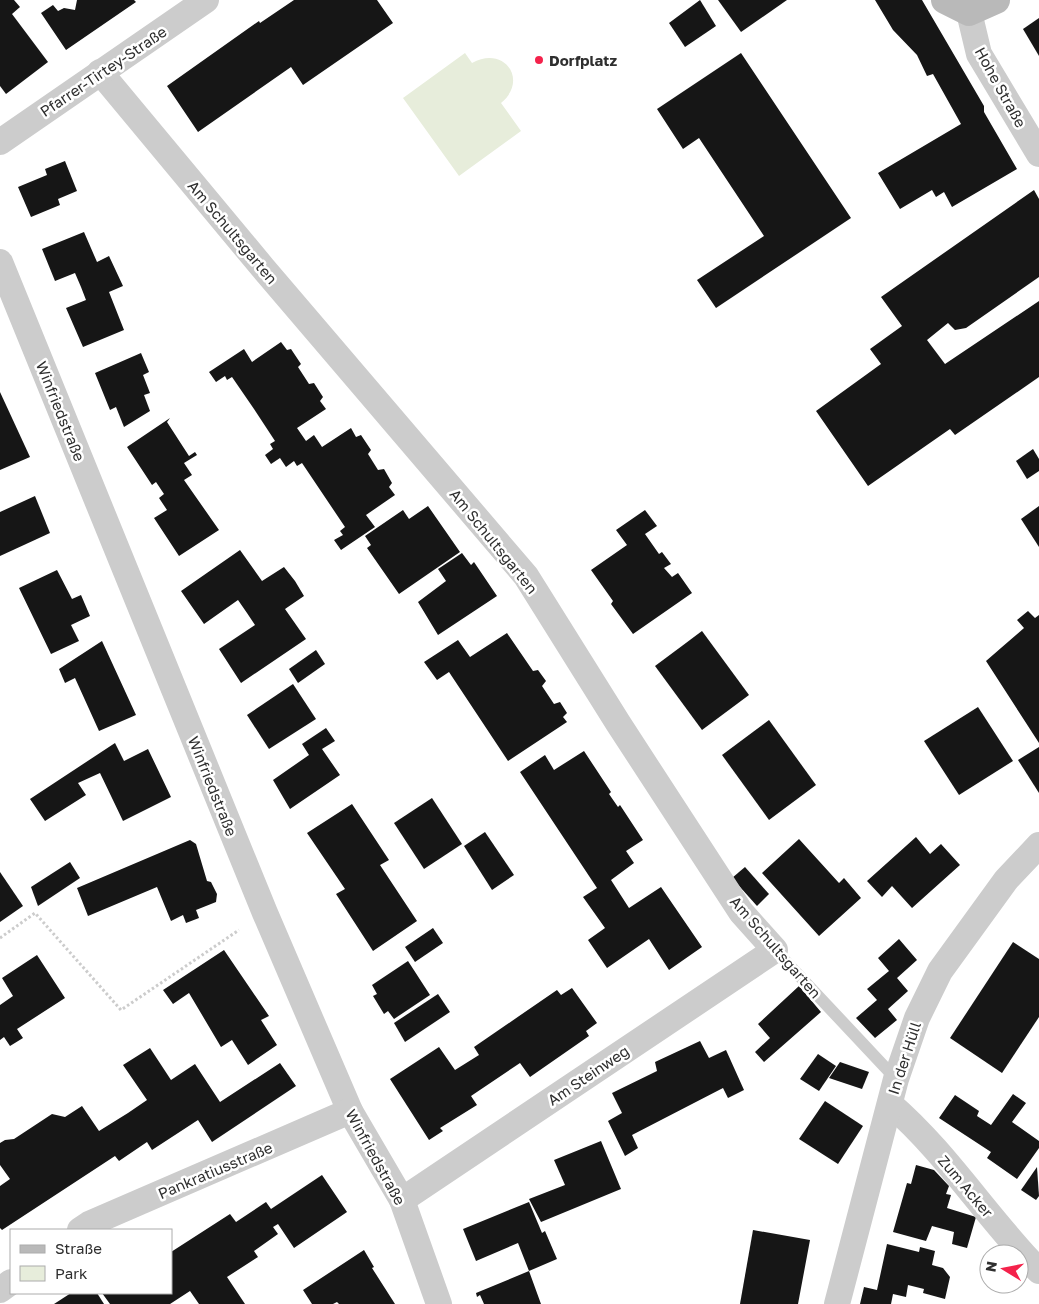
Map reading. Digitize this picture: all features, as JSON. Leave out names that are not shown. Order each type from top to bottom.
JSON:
[{"type":"main road","points":[[957,6],[996,0]]},
{"type":"street","name":"Pfarrer-Tirtey-Straße","points":[[0,142],[206,0]]},
{"type":"street","name":"Hohe Straße","points":[[957,6],[980,54],[1039,154]]},
{"type":"street","name":"Am Schultsgarten","points":[[100,72],[263,268],[526,576],[618,723],[741,912],[775,950]]},
{"type":"street","name":"Winfriedstraße","points":[[0,262],[265,913],[350,1111],[402,1200],[439,1304]]},
{"type":"street","name":"In der Hüll","points":[[837,1304],[893,1091],[917,1018],[940,971],[1006,880],[1039,845]]},
{"type":"street","name":"Am Steinweg","points":[[402,1200],[775,950]]},
{"type":"street","name":"Zum Acker","points":[[893,1091],[906,1118],[1039,1271]]},
{"type":"street","name":"Pankratiusstraße","points":[[82,1229],[89,1224],[350,1111]]},
{"type":"lane","name":"Am Schultsgarten","points":[[775,950],[893,1091]]},
{"type":"path","points":[[0,938],[35,913],[121,1010],[265,913]]},
{"type":"green space","points":[[465,53],[472,63],[494,58],[503,62],[509,68],[513,75],[513,85],[509,94],[501,103],[521,131],[459,176],[403,98]]},
{"type":"building","points":[[0,0],[14,0],[20,7],[12,14],[48,62],[6,94],[0,86]]},
{"type":"building","points":[[77,0],[134,0],[136,2],[66,50],[41,13],[53,5],[58,11],[64,8],[75,10]]},
{"type":"building","points":[[294,0],[377,0],[393,23],[303,85],[291,67],[198,132],[167,86],[259,21],[260,23]]},
{"type":"building","points":[[700,0],[716,26],[685,47],[669,23]]},
{"type":"building","points":[[718,0],[787,0],[741,32]]},
{"type":"building","points":[[875,0],[922,0],[984,106],[984,112],[1017,169],[952,207],[944,192],[936,197],[932,190],[900,209],[878,173],[961,124],[933,74],[927,76],[917,55],[893,30]]},
{"type":"building","points":[[1039,18],[1039,56],[1023,29]]},
{"type":"building","points":[[741,53],[851,218],[716,308],[697,280],[764,236],[699,138],[683,149],[657,109]]},
{"type":"building","points":[[65,161],[77,191],[58,199],[60,205],[31,217],[18,187],[47,175],[45,169]]},
{"type":"building","points":[[1034,190],[1039,199],[1039,277],[966,328],[955,330],[948,323],[927,340],[945,364],[1039,301],[1039,377],[955,435],[950,429],[868,486],[816,411],[881,364],[870,349],[902,326],[881,297]]},
{"type":"building","points":[[84,232],[97,262],[109,256],[123,286],[109,292],[124,330],[83,347],[66,308],[86,300],[81,287],[75,273],[55,281],[42,249]]},
{"type":"building","points":[[281,342],[287,350],[291,349],[301,364],[298,367],[309,384],[314,383],[323,397],[320,401],[326,409],[297,428],[306,441],[314,435],[322,447],[351,428],[356,437],[361,435],[371,450],[368,454],[378,470],[384,469],[392,483],[389,487],[395,495],[366,515],[375,527],[341,550],[334,540],[343,535],[340,531],[345,527],[302,463],[297,466],[294,461],[286,467],[280,458],[271,464],[265,455],[273,449],[270,444],[275,441],[254,409],[232,377],[227,380],[225,376],[216,382],[209,372],[244,349],[252,362]]},
{"type":"building","points":[[141,353],[149,372],[143,375],[150,393],[144,395],[150,411],[124,427],[116,407],[110,410],[95,373]]},
{"type":"building","points":[[0,392],[30,457],[0,470]]},
{"type":"building","points":[[170,418],[167,422],[189,456],[195,452],[197,455],[184,463],[192,475],[184,480],[219,530],[179,556],[154,518],[167,510],[159,498],[164,494],[156,482],[152,485],[127,447]]},
{"type":"building","points":[[1033,449],[1039,459],[1039,471],[1027,479],[1016,461]]},
{"type":"building","points":[[35,496],[50,533],[0,556],[0,512]]},
{"type":"building","points":[[428,506],[460,552],[399,594],[367,548],[371,545],[365,536],[403,510],[409,519]]},
{"type":"building","points":[[1039,506],[1039,547],[1021,519]]},
{"type":"building","points":[[645,510],[657,526],[645,534],[659,554],[662,552],[671,564],[664,568],[672,577],[678,573],[692,593],[633,634],[611,604],[613,601],[591,570],[627,545],[616,530]]},
{"type":"building","points":[[240,550],[262,581],[284,567],[295,581],[304,596],[285,609],[306,639],[241,683],[219,649],[255,625],[238,600],[204,624],[181,591]]},
{"type":"building","points":[[462,553],[471,565],[474,562],[497,596],[438,635],[418,602],[446,581],[438,569]]},
{"type":"building","points":[[57,570],[72,599],[81,595],[90,616],[71,625],[79,641],[51,654],[19,588]]},
{"type":"building","points":[[1028,611],[1035,618],[1039,615],[1039,743],[986,661],[1024,628],[1017,620]]},
{"type":"building","points":[[702,631],[749,695],[702,730],[655,666]]},
{"type":"building","points":[[507,633],[533,671],[538,670],[546,681],[542,686],[554,704],[560,702],[567,713],[563,717],[567,722],[508,761],[449,672],[437,680],[424,662],[458,640],[470,657]]},
{"type":"building","points":[[102,641],[136,715],[99,731],[75,678],[65,683],[59,669]]},
{"type":"building","points":[[316,650],[325,664],[298,683],[289,669]]},
{"type":"building","points":[[293,684],[316,719],[269,749],[247,715]]},
{"type":"building","points":[[978,707],[1013,761],[959,795],[924,741]]},
{"type":"building","points":[[769,720],[816,785],[769,820],[722,755]]},
{"type":"building","points":[[326,728],[335,741],[322,749],[340,775],[290,809],[273,780],[309,755],[302,744]]},
{"type":"building","points":[[115,743],[124,761],[148,749],[171,797],[123,821],[100,773],[78,783],[86,795],[45,821],[30,799]]},
{"type":"building","points":[[1039,747],[1039,793],[1018,760]]},
{"type":"building","points":[[584,751],[611,792],[609,794],[618,807],[620,805],[643,840],[626,851],[634,863],[611,880],[629,908],[661,887],[702,947],[669,970],[649,939],[607,968],[588,940],[605,928],[583,897],[597,888],[520,772],[545,755],[554,770]]},
{"type":"building","points":[[432,798],[462,844],[424,869],[394,823]]},
{"type":"building","points":[[352,804],[389,860],[380,865],[417,921],[373,951],[336,894],[345,889],[307,833]]},
{"type":"building","points":[[485,832],[514,875],[492,890],[464,846]]},
{"type":"building","points":[[916,837],[930,854],[941,844],[960,865],[912,908],[892,886],[882,897],[867,881]]},
{"type":"building","points":[[799,839],[839,883],[844,878],[861,898],[819,936],[762,873]]},
{"type":"building","points":[[190,840],[196,844],[207,881],[211,882],[217,894],[216,902],[196,910],[199,918],[186,923],[183,915],[171,921],[157,887],[88,916],[77,888]]},
{"type":"building","points":[[70,862],[80,878],[38,906],[31,887]]},
{"type":"building","points":[[745,867],[769,894],[757,906],[732,878]]},
{"type":"building","points":[[0,872],[23,906],[0,922]]},
{"type":"building","points":[[433,928],[443,943],[415,962],[405,947]]},
{"type":"building","points":[[899,939],[917,960],[897,978],[908,991],[888,1009],[897,1020],[875,1038],[856,1018],[877,1000],[867,989],[889,971],[878,958]]},
{"type":"building","points":[[1013,942],[1039,959],[1039,1017],[1002,1073],[950,1038]]},
{"type":"building","points":[[224,950],[269,1016],[261,1020],[277,1045],[248,1065],[232,1040],[221,1047],[189,993],[173,1004],[163,990]]},
{"type":"building","points":[[37,955],[65,998],[17,1029],[23,1038],[10,1046],[4,1037],[0,1040],[0,1005],[13,996],[2,978]]},
{"type":"building","points":[[408,961],[430,995],[394,1019],[388,1011],[384,1014],[373,996],[377,994],[372,985]]},
{"type":"building","points":[[799,986],[821,1012],[764,1062],[755,1052],[770,1038],[758,1024]]},
{"type":"building","points":[[572,988],[597,1023],[586,1031],[589,1036],[530,1077],[520,1063],[471,1096],[477,1105],[440,1128],[443,1131],[429,1140],[390,1079],[439,1047],[455,1070],[479,1055],[474,1047],[557,990],[561,995]]},
{"type":"building","points":[[438,994],[450,1012],[405,1042],[394,1023]]},
{"type":"building","points":[[700,1041],[709,1058],[726,1050],[744,1090],[728,1098],[723,1088],[632,1135],[638,1148],[625,1156],[608,1121],[622,1113],[612,1093],[657,1071],[655,1062]]},
{"type":"building","points":[[150,1048],[171,1080],[195,1064],[220,1102],[280,1063],[296,1086],[212,1142],[198,1120],[152,1150],[147,1142],[119,1161],[115,1156],[2,1230],[0,1228],[0,1186],[10,1179],[0,1165],[0,1143],[5,1140],[14,1139],[52,1114],[65,1117],[82,1106],[99,1131],[128,1113],[147,1100],[123,1065]]},
{"type":"building","points":[[818,1054],[836,1066],[819,1091],[800,1079]]},
{"type":"building","points":[[840,1062],[869,1072],[862,1089],[829,1078]]},
{"type":"building","points":[[1013,1094],[1026,1103],[1012,1122],[1039,1141],[1039,1148],[1017,1179],[987,1158],[991,1152],[939,1118],[955,1095],[979,1111],[977,1116],[991,1125]]},
{"type":"building","points":[[825,1101],[863,1126],[838,1164],[799,1139]]},
{"type":"building","points":[[601,1141],[621,1189],[541,1222],[529,1199],[565,1185],[554,1160]]},
{"type":"building","points":[[916,1165],[934,1170],[949,1186],[946,1194],[951,1195],[947,1208],[976,1217],[967,1248],[952,1244],[954,1232],[932,1226],[926,1241],[893,1232],[907,1183],[911,1184]]},
{"type":"building","points":[[1037,1167],[1039,1196],[1036,1200],[1021,1190]]},
{"type":"building","points":[[322,1175],[347,1212],[294,1248],[278,1224],[273,1227],[278,1234],[254,1251],[258,1257],[227,1277],[245,1304],[199,1304],[190,1291],[170,1304],[110,1304],[103,1294],[172,1294],[172,1251],[230,1214],[236,1222],[266,1202],[271,1209]]},
{"type":"building","points":[[529,1202],[542,1233],[545,1231],[557,1259],[529,1271],[518,1243],[476,1261],[463,1229]]},
{"type":"building","points":[[753,1230],[810,1240],[798,1304],[740,1304]]},
{"type":"building","points":[[887,1244],[919,1252],[920,1247],[935,1251],[932,1265],[943,1268],[950,1277],[945,1299],[923,1293],[924,1289],[908,1285],[906,1297],[893,1294],[891,1304],[860,1304],[864,1287],[877,1290]]},
{"type":"building","points":[[364,1250],[374,1267],[372,1268],[395,1304],[339,1304],[337,1302],[333,1304],[312,1304],[303,1290]]},
{"type":"building","points":[[529,1271],[541,1304],[484,1304],[480,1295],[477,1297],[476,1293]]},
{"type":"building","points":[[69,1294],[98,1294],[104,1304],[54,1304]]},
{"type":"place","name":"Dorfplatz","points":[[539,60]]}]
